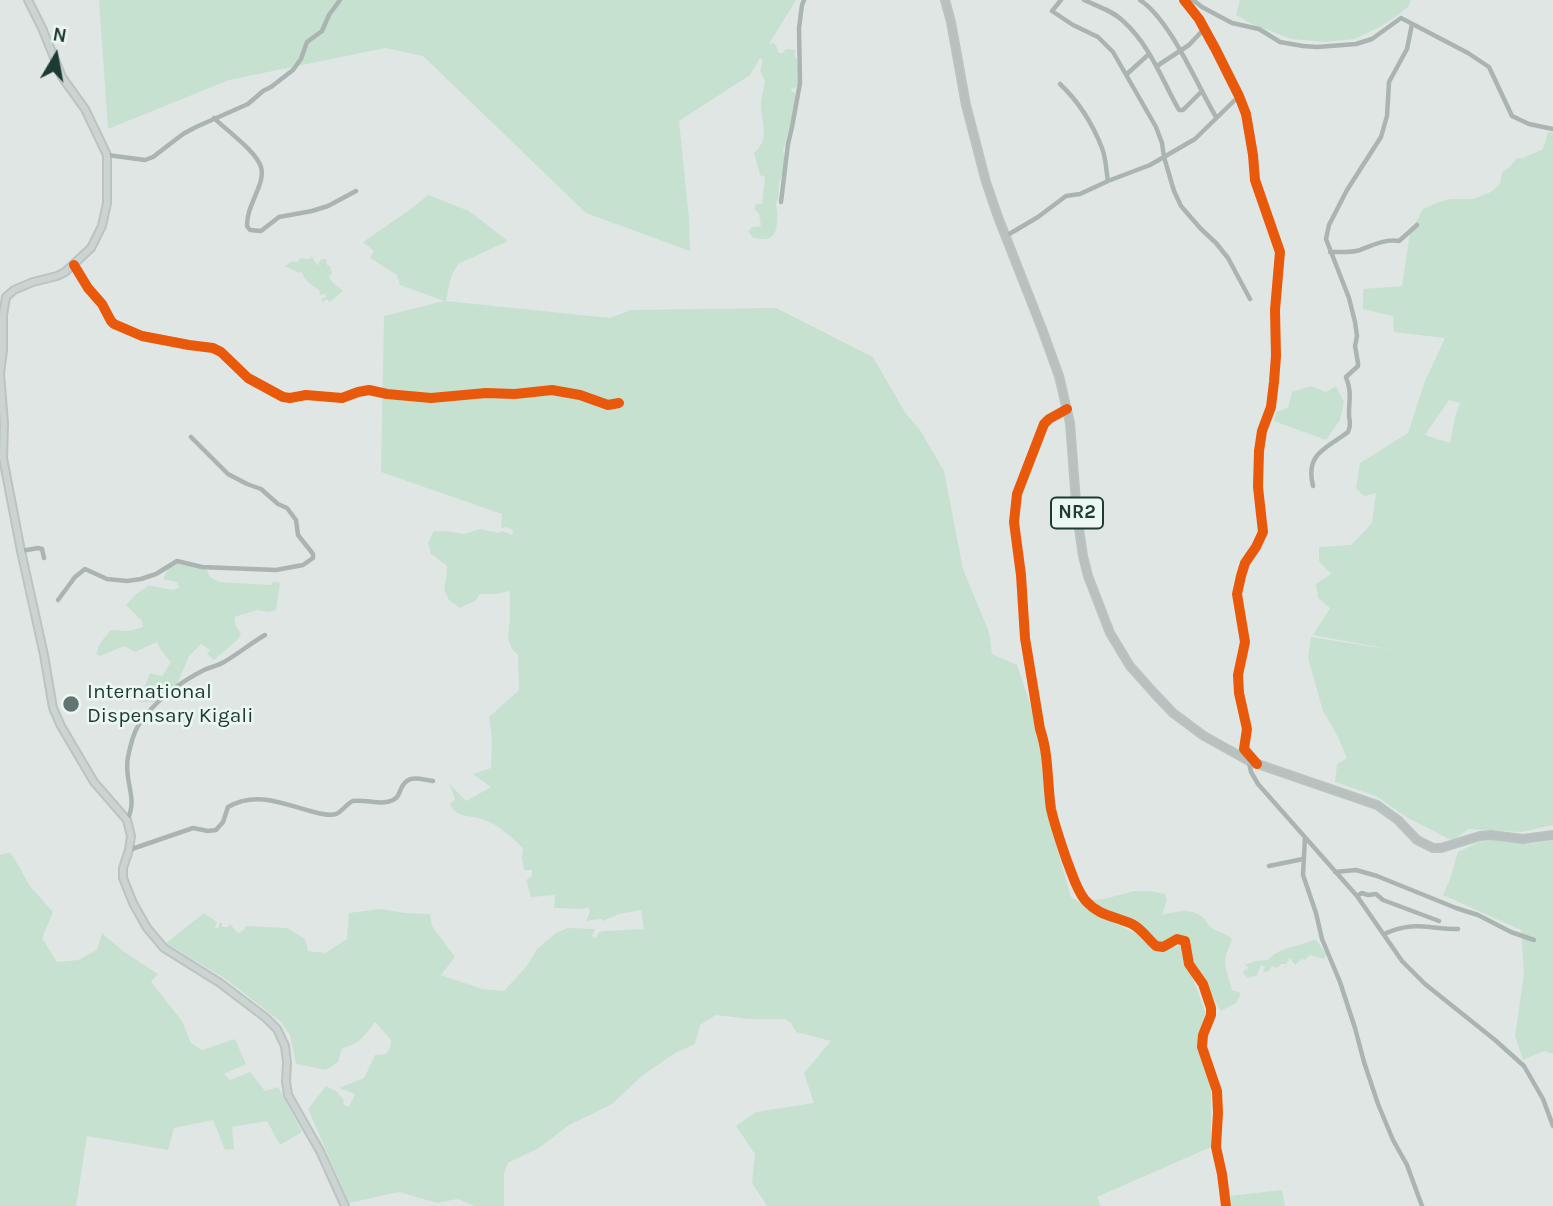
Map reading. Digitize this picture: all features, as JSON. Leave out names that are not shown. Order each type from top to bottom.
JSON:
[{"type":"highway","name":"NR2","points":[[945,0],[974,141],[998,217],[1051,354],[1067,409],[1072,437],[1077,515],[1088,576],[1110,633],[1130,666],[1174,713],[1203,736],[1253,762],[1377,805],[1388,811],[1425,845],[1441,848],[1491,835],[1523,839],[1553,835]]},
{"type":"main road","points":[[28,0],[62,77],[85,109],[107,155],[107,204],[102,226],[91,248],[74,265],[57,276],[22,285],[14,290],[6,297],[3,315],[0,373],[4,424],[3,458],[53,708],[94,782],[127,820],[131,836],[122,873],[133,904],[157,941],[175,956],[219,983],[277,1029],[285,1046],[288,1095],[320,1151],[345,1206]]},
{"type":"street","points":[[107,155],[145,160],[183,134],[248,104],[293,70],[307,43],[322,31],[328,15],[340,0]]},
{"type":"street","points":[[781,202],[788,144],[800,83],[799,28],[804,0]]},
{"type":"street","points":[[1061,0],[1052,11],[1098,37],[1113,52],[1127,74],[1156,127],[1174,191],[1181,206],[1228,258],[1250,299]]},
{"type":"street","points":[[1084,0],[1094,2],[1124,22],[1157,66],[1179,110],[1183,110],[1201,92]]},
{"type":"street","points":[[1140,0],[1169,33],[1216,117]]},
{"type":"street","points":[[1185,0],[1204,29],[1239,96],[1248,122],[1255,180],[1280,252],[1275,310],[1275,382],[1259,451],[1258,487],[1263,532],[1245,564],[1237,594],[1245,642],[1238,674],[1239,693],[1247,729],[1244,749],[1253,762],[1251,772],[1258,784],[1357,896],[1402,961],[1419,979],[1524,1066],[1543,1099],[1553,1126]]},
{"type":"street","points":[[1193,0],[1202,8],[1232,23],[1259,29],[1280,42],[1303,46],[1356,44],[1372,39],[1401,19],[1468,53],[1489,67],[1511,116],[1553,129]]},
{"type":"street","points":[[1313,486],[1310,472],[1315,457],[1350,428],[1350,388],[1346,377],[1358,363],[1355,346],[1357,336],[1349,298],[1326,239],[1329,225],[1381,137],[1387,116],[1389,82],[1407,50],[1412,24]]},
{"type":"street","points":[[1157,66],[1189,45],[1204,29]]},
{"type":"street","points":[[1127,74],[1149,54]]},
{"type":"street","points":[[1060,84],[1071,95],[1096,135],[1105,158],[1108,181]]},
{"type":"street","points":[[1005,236],[1038,217],[1066,196],[1080,194],[1164,158],[1195,139],[1239,96]]},
{"type":"street","points":[[214,118],[238,138],[261,165],[260,186],[247,215],[247,226],[250,230],[261,231],[279,217],[328,206],[356,191]]},
{"type":"street","points":[[1330,252],[1358,251],[1390,239],[1399,240],[1417,225]]},
{"type":"street","points":[[74,265],[114,324],[142,336],[213,348],[248,378],[283,397],[306,395],[342,398],[358,391],[369,390],[431,398],[552,390],[580,395],[608,405],[619,402]]},
{"type":"street","points":[[1067,409],[1044,424],[1019,485],[1014,512],[1024,638],[1045,743],[1051,809],[1070,869],[1081,893],[1094,908],[1142,931],[1156,946],[1163,947],[1177,939],[1185,941],[1189,964],[1203,984],[1211,1007],[1202,1047],[1217,1091],[1216,1147],[1226,1206]]},
{"type":"street","points":[[58,600],[75,577],[85,569],[107,579],[127,581],[156,574],[177,561],[202,567],[276,570],[303,565],[313,558],[313,554],[298,535],[296,520],[288,508],[278,505],[261,489],[228,474],[191,437]]},
{"type":"street","points":[[21,551],[40,548],[44,558]]},
{"type":"street","points":[[127,820],[133,804],[127,767],[138,726],[160,699],[205,669],[223,663],[265,635]]},
{"type":"street","points":[[129,850],[193,828],[216,830],[223,822],[228,807],[250,799],[271,800],[331,815],[340,812],[354,801],[390,801],[398,796],[402,784],[408,779],[433,781]]},
{"type":"street","points":[[1305,837],[1304,880],[1324,945],[1340,982],[1387,1126],[1407,1164],[1422,1206]]},
{"type":"street","points":[[1269,866],[1303,859]]},
{"type":"street","points":[[1334,872],[1356,870],[1377,876],[1534,940]]},
{"type":"street","points":[[1357,896],[1362,893],[1376,894],[1383,900],[1439,921]]},
{"type":"street","points":[[1384,934],[1405,926],[1458,929]]},
{"type":"green space","points":[[99,0],[796,0],[769,44],[776,45],[779,53],[786,49],[796,50],[794,55],[799,70],[798,86],[790,90],[795,93],[795,107],[783,151],[786,165],[776,202],[776,230],[771,237],[765,239],[753,238],[748,231],[752,227],[761,226],[759,214],[754,209],[756,204],[762,204],[765,177],[760,175],[754,153],[764,136],[761,99],[765,82],[760,70],[763,61],[760,58],[750,75],[679,121],[690,251],[586,213],[423,56],[385,48],[229,80],[108,129]]},
{"type":"green space","points":[[1240,0],[1411,0],[1409,6],[1398,15],[1355,39],[1325,42],[1291,39],[1252,24],[1236,15]]},
{"type":"green space","points":[[1548,132],[1553,133],[1553,825],[1522,832],[1468,829],[1453,841],[1408,818],[1376,796],[1335,782],[1337,764],[1347,758],[1323,711],[1308,658],[1311,637],[1393,650],[1313,635],[1330,608],[1318,598],[1316,584],[1331,574],[1319,561],[1319,547],[1351,545],[1372,523],[1376,493],[1365,496],[1356,489],[1360,463],[1408,433],[1425,381],[1445,338],[1394,332],[1393,316],[1363,309],[1363,289],[1402,286],[1410,233],[1423,209],[1451,199],[1473,199],[1491,192],[1500,184],[1502,172],[1517,158],[1543,149]],"holes":[[[1449,400],[1460,403],[1450,443],[1425,435]]]},
{"type":"green space","points":[[428,195],[469,211],[508,241],[458,264],[451,277],[446,301],[610,318],[631,310],[776,308],[873,357],[906,414],[920,430],[944,471],[963,569],[989,632],[992,654],[1017,665],[1045,755],[1048,816],[1071,897],[1141,936],[1157,951],[1182,945],[1206,1014],[1198,1040],[1211,1085],[1211,1147],[1097,1197],[1101,1206],[767,1206],[752,1183],[755,1154],[736,1126],[756,1112],[814,1103],[804,1073],[831,1041],[796,1032],[785,1019],[716,1015],[700,1025],[695,1044],[675,1053],[643,1075],[612,1104],[569,1125],[539,1148],[508,1163],[504,1173],[504,1206],[475,1206],[457,1199],[437,1203],[399,1192],[349,1203],[308,1109],[326,1086],[336,1091],[344,1100],[343,1104],[349,1107],[355,1094],[339,1088],[364,1078],[375,1055],[386,1054],[391,1040],[375,1022],[357,1042],[342,1048],[338,1062],[326,1070],[296,1064],[290,1035],[281,1022],[227,980],[166,943],[204,913],[217,922],[215,928],[218,928],[220,923],[222,927],[228,927],[230,924],[238,933],[244,930],[245,926],[287,928],[305,939],[308,951],[325,953],[347,939],[349,913],[380,909],[430,914],[432,926],[455,957],[441,975],[482,989],[504,991],[527,966],[537,949],[556,933],[568,928],[595,929],[592,936],[596,938],[599,932],[604,931],[644,929],[641,910],[619,914],[603,921],[586,921],[590,912],[588,907],[554,908],[555,895],[531,897],[526,880],[532,876],[532,870],[524,870],[523,848],[496,825],[460,814],[452,809],[450,804],[455,799],[449,783],[466,801],[491,787],[473,774],[491,768],[489,717],[519,690],[518,655],[508,639],[510,591],[480,594],[475,601],[460,608],[449,600],[444,590],[447,566],[431,554],[428,543],[434,531],[464,534],[480,529],[512,535],[513,530],[501,528],[502,514],[381,472],[384,316],[444,301],[400,285],[397,275],[370,258],[374,251],[363,242]]},
{"type":"green space","points":[[312,257],[318,266],[322,259],[326,259],[332,273],[329,276],[332,282],[343,291],[330,302],[327,299],[323,302],[321,299],[326,297],[325,294],[320,295],[319,290],[306,280],[302,272],[285,266],[301,258]]},
{"type":"green space","points":[[1311,386],[1326,392],[1336,386],[1344,402],[1340,420],[1326,440],[1274,421],[1276,412],[1288,408],[1292,392]]},
{"type":"green space","points":[[170,564],[206,569],[210,577],[220,582],[271,585],[273,581],[280,583],[276,610],[257,610],[234,617],[241,634],[237,640],[214,660],[207,654],[210,650],[201,644],[189,656],[177,684],[154,702],[139,702],[150,673],[162,676],[171,662],[157,642],[135,652],[124,646],[100,656],[96,654],[100,643],[111,630],[128,631],[143,627],[142,621],[126,605],[136,594],[149,585],[171,590],[179,588],[177,582],[163,579]]},
{"type":"green space","points":[[1500,838],[1531,844],[1553,840],[1553,1054],[1544,1051],[1523,1060],[1515,1036],[1524,974],[1521,930],[1443,895],[1458,852],[1479,842]]},
{"type":"green space","points":[[10,852],[29,885],[53,912],[42,938],[57,962],[78,960],[97,950],[102,933],[123,951],[158,974],[151,982],[182,1021],[191,1043],[202,1050],[235,1039],[246,1064],[224,1074],[230,1080],[250,1072],[265,1091],[278,1087],[302,1132],[280,1145],[267,1121],[232,1127],[234,1149],[225,1150],[213,1120],[174,1128],[168,1150],[87,1136],[76,1206],[0,1206],[0,855]]},
{"type":"green space","points":[[1134,891],[1165,894],[1167,900],[1162,915],[1182,911],[1196,913],[1212,928],[1232,939],[1225,961],[1232,990],[1241,993],[1236,1003],[1221,1011],[1193,964],[1188,938],[1180,935],[1161,943],[1155,942],[1142,926],[1107,912],[1091,900]]},
{"type":"green space","points":[[1316,940],[1326,954],[1324,959],[1310,955],[1295,965],[1290,958],[1286,964],[1277,968],[1272,966],[1265,972],[1265,967],[1261,965],[1256,978],[1246,978],[1244,975],[1243,971],[1249,968],[1245,965],[1268,960],[1283,950]]},
{"type":"green space","points":[[1282,1190],[1285,1206],[1232,1206],[1230,1196]]},
{"type":"cycle path","points":[[1184,0],[1199,19],[1216,50],[1246,114],[1255,180],[1280,252],[1275,310],[1274,382],[1271,407],[1262,431],[1259,451],[1258,487],[1263,532],[1245,563],[1237,594],[1245,642],[1238,675],[1247,729],[1244,749],[1257,764]]},
{"type":"cycle path","points":[[74,265],[114,324],[142,336],[213,348],[221,352],[248,378],[283,397],[306,395],[342,398],[369,390],[431,398],[552,390],[580,395],[608,405],[619,403]]},
{"type":"cycle path","points":[[1067,409],[1044,424],[1017,494],[1014,522],[1025,638],[1045,749],[1051,809],[1074,881],[1090,905],[1101,913],[1136,926],[1156,946],[1163,947],[1177,939],[1185,941],[1189,964],[1203,984],[1211,1008],[1202,1047],[1217,1091],[1216,1147],[1226,1206]]},
{"type":"place","name":"International Dispensary Kigali","points":[[71,704]]}]
